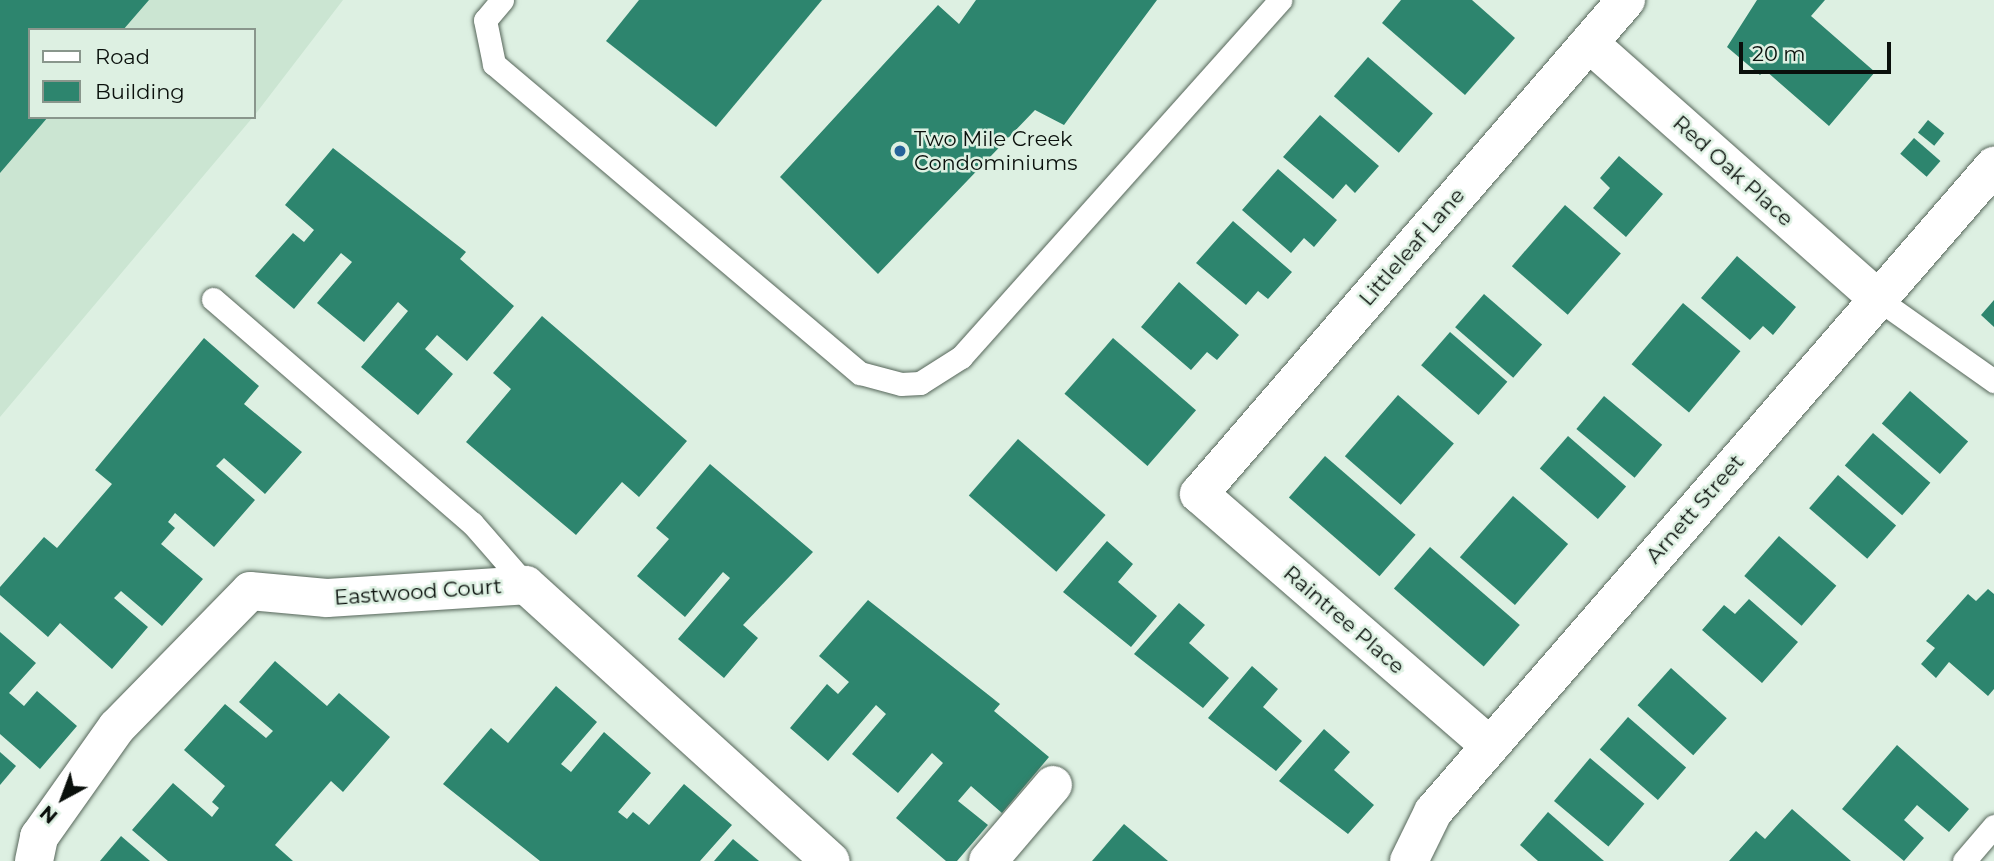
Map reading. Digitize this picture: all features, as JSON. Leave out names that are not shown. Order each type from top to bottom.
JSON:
[{"type":"street","name":"Littleleaf Lane","points":[[1199,494],[1626,0]]},
{"type":"street","name":"Red Oak Place","points":[[1589,43],[1878,299]]},
{"type":"street","name":"Arnett Street","points":[[1409,861],[1433,812],[1994,166]]},
{"type":"street","name":"Raintree Place","points":[[1199,494],[1490,746]]},
{"type":"street","name":"Eastwood Court","points":[[34,861],[39,837],[117,727],[250,591],[327,598],[526,585],[830,861]]},
{"type":"street","points":[[988,861],[1053,785]]},
{"type":"lane","points":[[502,0],[485,20],[494,64],[860,373],[901,384],[920,383],[961,357],[1280,0]]},
{"type":"lane","points":[[213,299],[472,523],[526,585]]},
{"type":"lane","points":[[1878,299],[1994,381]]},
{"type":"lane","points":[[1964,861],[1994,826]]},
{"type":"shaded area","points":[[0,0],[343,0],[256,113],[256,28],[28,28],[28,119],[251,119],[0,417]]},
{"type":"building","points":[[0,0],[149,0],[125,28],[28,28],[28,119],[46,119],[0,173]]},
{"type":"building","points":[[639,0],[822,0],[716,127],[606,41]]},
{"type":"building","name":"Two Mile Creek Condominiums","points":[[976,0],[1157,0],[1064,125],[1035,110],[878,274],[780,177],[938,5],[959,24]]},
{"type":"building","points":[[1401,0],[1472,0],[1515,38],[1465,95],[1382,23]]},
{"type":"building","points":[[1757,0],[1825,0],[1811,16],[1875,72],[1829,126],[1765,70],[1760,75],[1727,47]]},
{"type":"building","points":[[1368,57],[1433,113],[1399,153],[1334,96]]},
{"type":"building","points":[[1320,115],[1379,166],[1355,193],[1346,184],[1333,199],[1283,157]]},
{"type":"building","points":[[1928,120],[1944,133],[1934,146],[1918,132]]},
{"type":"building","points":[[1914,138],[1940,161],[1927,177],[1900,154]]},
{"type":"building","points":[[333,148],[466,252],[460,259],[514,306],[467,361],[437,335],[425,349],[453,374],[418,415],[361,367],[408,311],[398,302],[364,342],[317,303],[352,262],[341,253],[294,309],[255,276],[293,233],[304,242],[314,230],[285,205]]},
{"type":"building","points":[[1619,156],[1663,194],[1626,237],[1593,208],[1610,188],[1600,178]]},
{"type":"building","points":[[1278,169],[1337,220],[1314,247],[1304,238],[1291,253],[1242,210]]},
{"type":"building","points":[[1565,205],[1621,254],[1568,315],[1512,266]]},
{"type":"building","points":[[1233,221],[1292,272],[1268,299],[1258,291],[1246,305],[1196,263]]},
{"type":"building","points":[[1737,256],[1796,307],[1773,335],[1763,326],[1750,340],[1701,298]]},
{"type":"building","points":[[1179,282],[1239,335],[1217,360],[1207,352],[1191,370],[1141,327]]},
{"type":"building","points":[[1484,294],[1542,345],[1513,378],[1455,327]]},
{"type":"building","points":[[1994,300],[1994,327],[1981,315]]},
{"type":"building","points":[[1683,303],[1740,351],[1689,412],[1632,364]]},
{"type":"building","points":[[542,316],[687,441],[639,497],[622,482],[576,535],[466,442],[511,389],[493,373]]},
{"type":"building","points":[[1450,332],[1507,382],[1478,415],[1421,365]]},
{"type":"building","points":[[204,338],[259,386],[244,404],[302,452],[265,494],[224,458],[216,466],[255,500],[214,547],[175,513],[168,522],[175,528],[161,544],[203,579],[162,626],[121,591],[114,598],[148,627],[112,669],[60,623],[48,637],[0,595],[0,587],[44,537],[57,548],[112,484],[95,470]]},
{"type":"building","points":[[1113,338],[1196,410],[1147,466],[1064,394]]},
{"type":"building","points":[[1910,391],[1968,442],[1940,474],[1882,423]]},
{"type":"building","points":[[1398,395],[1454,444],[1401,505],[1345,456]]},
{"type":"building","points":[[1604,396],[1662,445],[1635,478],[1576,429]]},
{"type":"building","points":[[1873,433],[1930,483],[1902,515],[1845,465]]},
{"type":"building","points":[[1568,436],[1626,487],[1598,519],[1540,468]]},
{"type":"building","points":[[1018,439],[1106,515],[1056,572],[969,496]]},
{"type":"building","points":[[1325,456],[1416,535],[1379,576],[1289,498]]},
{"type":"building","points":[[710,464],[813,552],[743,625],[758,638],[724,678],[678,639],[730,578],[723,572],[685,617],[637,576],[669,539],[656,528]]},
{"type":"building","points":[[1838,475],[1896,526],[1867,559],[1809,508]]},
{"type":"building","points":[[1513,496],[1568,544],[1515,605],[1460,557]]},
{"type":"building","points":[[1779,536],[1836,586],[1802,626],[1744,576]]},
{"type":"building","points":[[1107,541],[1133,564],[1118,582],[1157,616],[1131,647],[1063,592]]},
{"type":"building","points":[[1430,547],[1520,625],[1484,667],[1394,589]]},
{"type":"building","points":[[1988,589],[1994,594],[1994,689],[1988,696],[1949,662],[1936,678],[1921,664],[1935,648],[1926,641],[1968,594],[1976,601]]},
{"type":"building","points":[[1749,599],[1798,642],[1762,683],[1702,630],[1724,605],[1735,614]]},
{"type":"building","points":[[868,600],[1000,704],[994,711],[1049,757],[1002,813],[971,786],[958,801],[988,825],[957,861],[946,861],[896,818],[943,763],[932,753],[898,793],[852,754],[886,714],[876,705],[828,761],[790,728],[827,684],[838,694],[849,682],[819,656]]},
{"type":"building","points":[[1179,603],[1205,625],[1189,643],[1229,678],[1203,708],[1134,654]]},
{"type":"building","points":[[0,632],[36,663],[9,693],[24,706],[37,691],[77,726],[40,769],[0,734]]},
{"type":"building","points":[[275,661],[327,706],[339,693],[390,737],[343,792],[331,781],[275,845],[293,861],[168,861],[132,830],[173,783],[212,817],[219,808],[212,802],[225,786],[184,750],[225,704],[266,738],[273,731],[239,702]]},
{"type":"building","points":[[1252,666],[1278,689],[1263,707],[1302,741],[1276,771],[1208,718]]},
{"type":"building","points":[[1671,668],[1727,718],[1693,755],[1638,705]]},
{"type":"building","points":[[556,686],[597,722],[561,764],[571,772],[604,732],[651,773],[618,812],[627,819],[633,812],[649,825],[684,784],[732,825],[700,861],[540,861],[443,784],[491,728],[508,743]]},
{"type":"building","points":[[1628,717],[1686,768],[1658,800],[1600,749]]},
{"type":"building","points":[[1324,729],[1350,752],[1334,770],[1374,805],[1348,834],[1279,781]]},
{"type":"building","points":[[1897,745],[1969,809],[1949,832],[1917,805],[1904,820],[1924,838],[1904,861],[1842,809]]},
{"type":"building","points":[[0,752],[16,766],[0,785]]},
{"type":"building","points":[[1590,758],[1644,804],[1608,847],[1554,801]]},
{"type":"building","points":[[1792,809],[1851,861],[1729,861],[1756,831],[1765,839]]},
{"type":"building","points":[[1548,812],[1604,861],[1538,861],[1520,845]]},
{"type":"building","points":[[1124,824],[1168,861],[1092,861]]},
{"type":"building","points":[[121,836],[150,861],[100,861]]},
{"type":"building","points":[[733,839],[759,861],[714,861]]},
{"type":"place","name":"Two Mile Creek Condominiums","points":[[900,151]]}]
